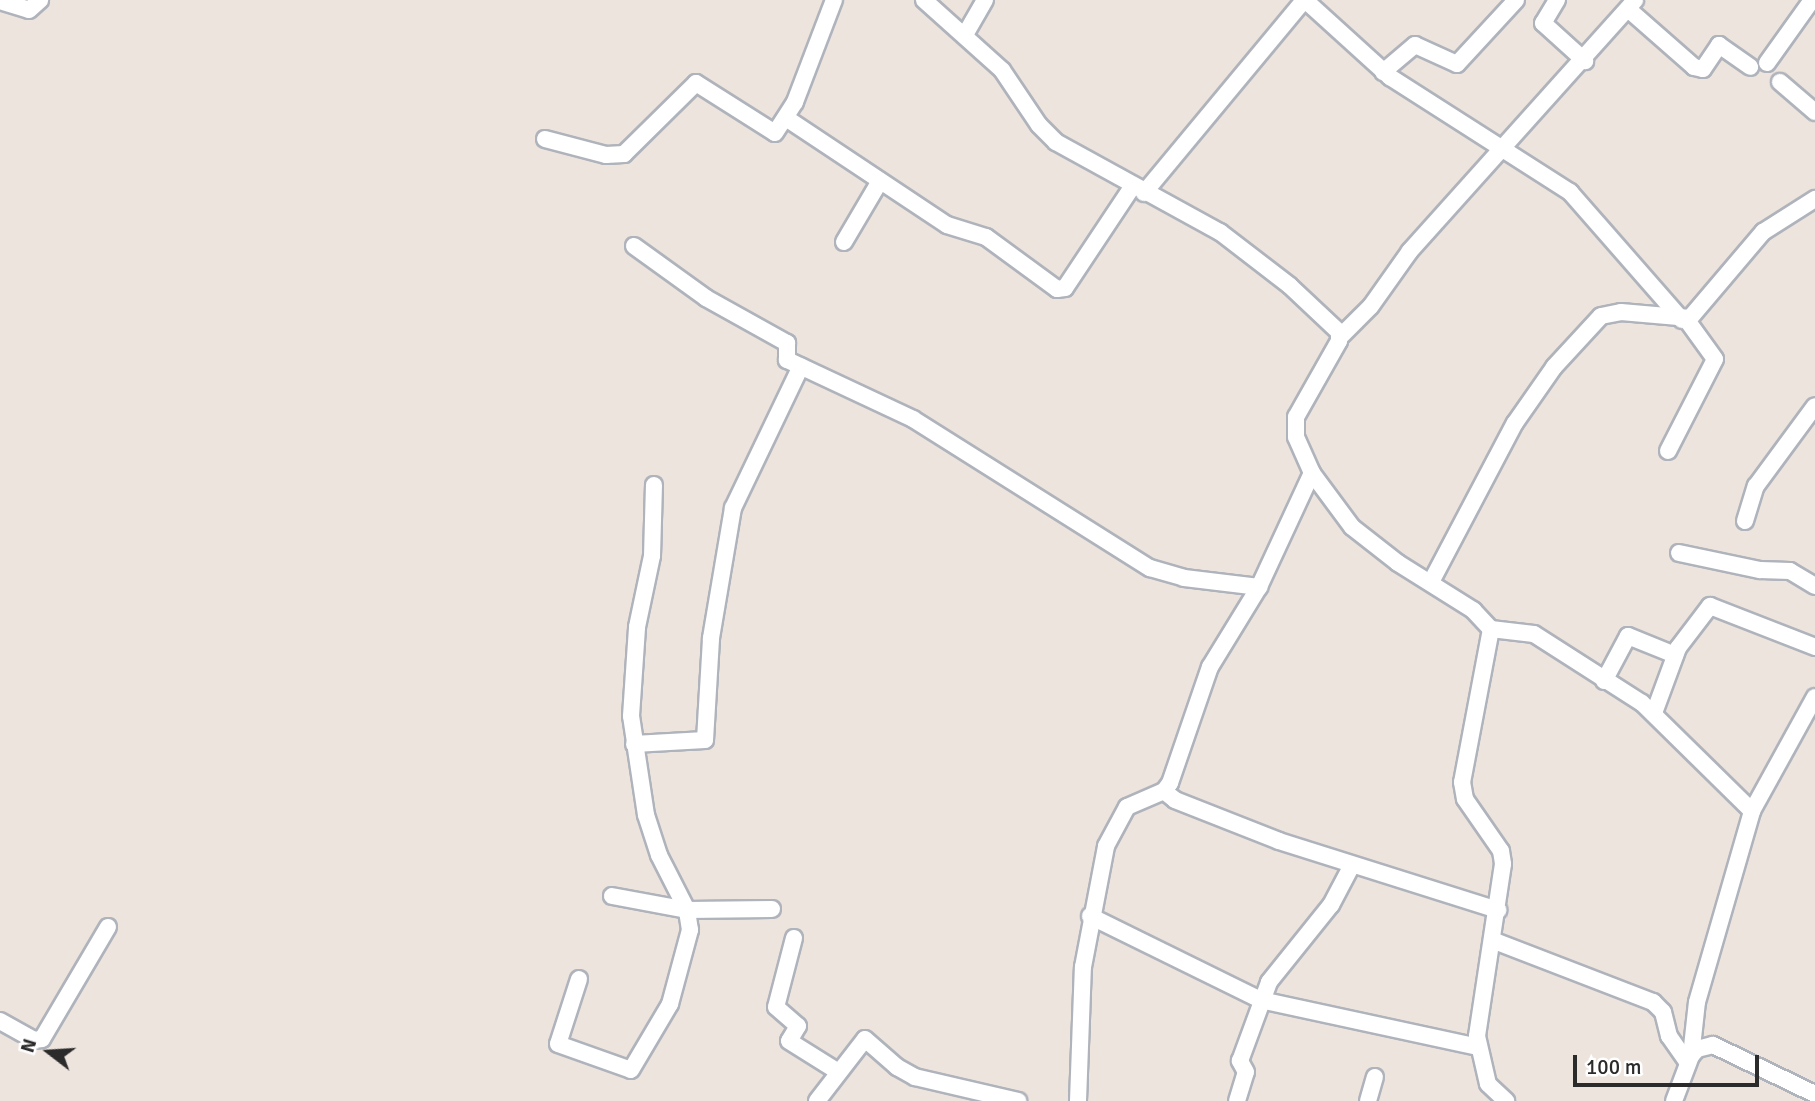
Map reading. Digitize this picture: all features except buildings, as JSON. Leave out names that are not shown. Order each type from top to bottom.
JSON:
[{"type":"street","points":[[0,1],[29,10],[40,0]]},
{"type":"street","points":[[545,139],[606,155],[624,154],[696,83],[771,133],[786,118],[834,0]]},
{"type":"street","points":[[924,0],[966,33],[1002,70],[1039,125],[1056,142],[1138,190],[1220,232],[1290,286],[1341,336]]},
{"type":"street","points":[[966,33],[985,0]]},
{"type":"street","points":[[786,118],[947,225],[982,235],[1061,290],[1138,190],[1305,0],[1383,72],[1570,192],[1684,320],[1715,359],[1668,451]]},
{"type":"street","points":[[1383,72],[1415,45],[1450,64],[1457,64],[1516,0]]},
{"type":"street","points":[[1557,0],[1543,17],[1543,23],[1585,61]]},
{"type":"street","points":[[1767,63],[1812,0]]},
{"type":"street","points":[[1499,1099],[1488,1084],[1478,1047],[1479,1006],[1498,910],[1501,852],[1472,811],[1462,782],[1490,629],[1484,618],[1352,527],[1312,472],[1296,437],[1296,417],[1341,336],[1357,322],[1410,251],[1585,61],[1632,5],[1694,67],[1703,69],[1719,45],[1750,67]]},
{"type":"street","points":[[1780,82],[1815,112]]},
{"type":"street","points":[[844,242],[880,181]]},
{"type":"street","points":[[1430,582],[1515,423],[1554,367],[1601,316],[1621,312],[1684,320],[1715,293],[1763,233],[1815,199]]},
{"type":"street","points":[[634,246],[706,298],[788,344],[786,358],[913,419],[1150,568],[1195,580],[1259,587]]},
{"type":"street","points":[[634,744],[705,740],[711,638],[733,509],[801,366]]},
{"type":"street","points":[[1745,521],[1756,486],[1815,406]]},
{"type":"street","points":[[1164,791],[1210,667],[1259,587],[1312,472]]},
{"type":"street","points":[[579,979],[558,1044],[631,1070],[676,991],[688,942],[687,911],[652,837],[634,744],[632,666],[652,556],[654,485]]},
{"type":"street","points":[[1679,553],[1760,570],[1790,571],[1815,586]]},
{"type":"street","points":[[1654,713],[1675,655],[1710,606],[1815,647]]},
{"type":"street","points":[[1490,629],[1529,632],[1654,713],[1752,811]]},
{"type":"street","points":[[1604,681],[1628,636],[1675,655]]},
{"type":"street","points":[[1690,1060],[1698,1002],[1752,811],[1815,697]]},
{"type":"street","points":[[1164,791],[1175,800],[1261,834],[1498,910]]},
{"type":"street","points":[[1078,1101],[1090,916],[1103,855],[1121,815],[1133,801],[1164,791]]},
{"type":"street","points":[[1237,1101],[1246,1072],[1240,1061],[1261,1000],[1283,960],[1331,905],[1352,864]]},
{"type":"street","points":[[612,896],[687,911],[772,909]]},
{"type":"street","points":[[1090,916],[1261,1000],[1478,1047]]},
{"type":"street","points":[[0,1021],[34,1040],[42,1039],[108,927]]},
{"type":"street","points":[[794,938],[776,1007],[798,1026],[789,1041],[837,1071]]},
{"type":"street","points":[[1492,940],[1653,1002],[1663,1012],[1669,1036],[1690,1060]]},
{"type":"street","points":[[817,1101],[837,1071],[865,1038],[897,1068],[915,1077],[1018,1101]]},
{"type":"street","points":[[1674,1101],[1697,1049],[1713,1045],[1815,1094]]},
{"type":"street","points":[[1368,1101],[1375,1077]]}]
